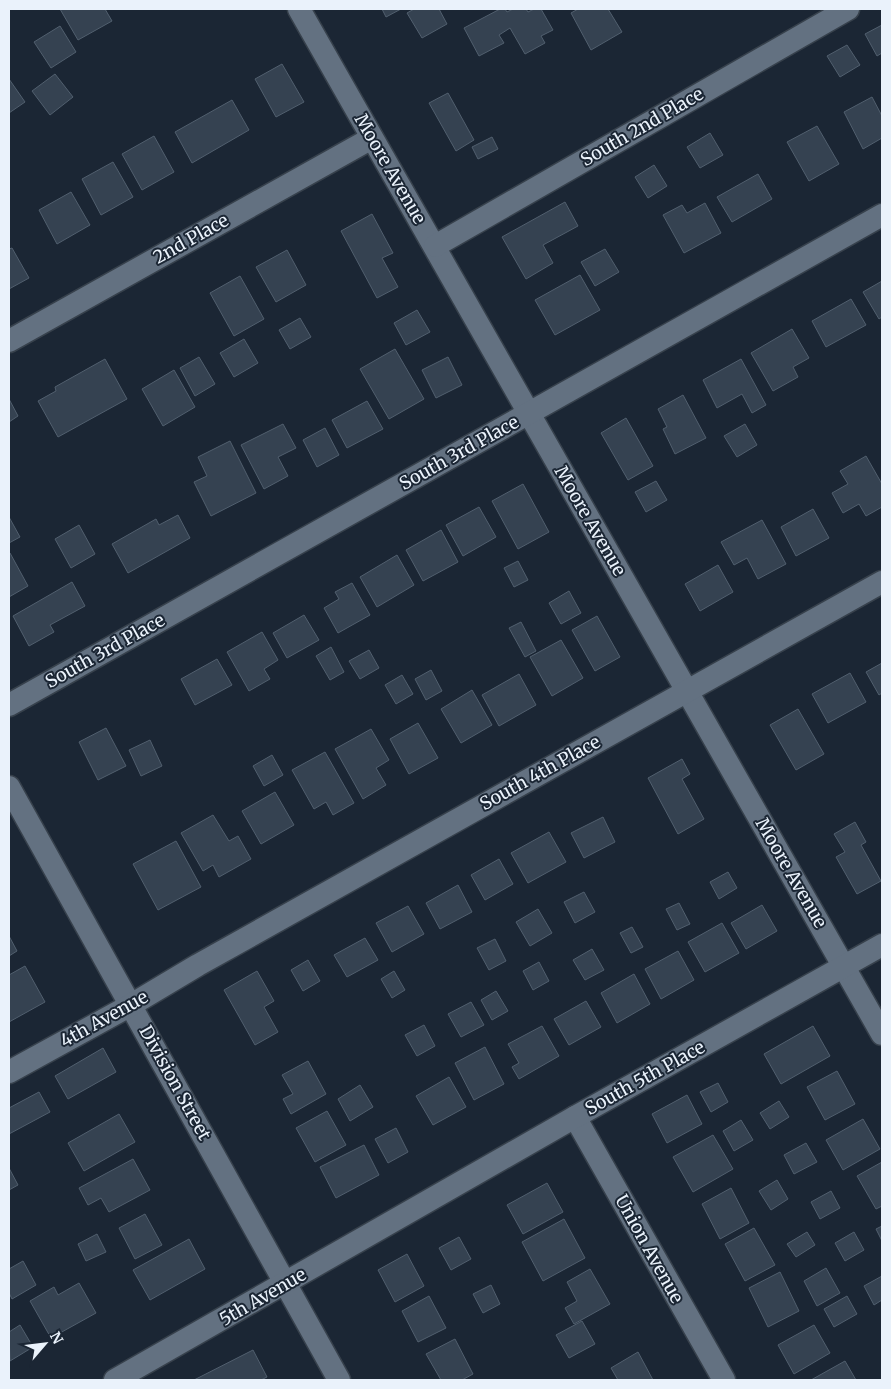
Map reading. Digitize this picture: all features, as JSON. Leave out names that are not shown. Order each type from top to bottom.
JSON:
[{"type":"street","name":"Moore Avenue","points":[[299,9],[882,1034]]},
{"type":"street","name":"South 2nd Place","points":[[435,246],[848,9]]},
{"type":"street","name":"2nd Place","points":[[9,341],[372,138]]},
{"type":"street","name":"South 3rd Place","points":[[9,705],[882,215]]},
{"type":"street","name":"South 4th Place","points":[[198,965],[882,582]]},
{"type":"street","name":"Division Street","points":[[9,787],[340,1380]]},
{"type":"street","name":"South 5th Place","points":[[410,1212],[882,945]]},
{"type":"street","name":"4th Avenue","points":[[9,1072],[198,965]]},
{"type":"street","name":"Union Avenue","points":[[575,1117],[724,1380]]},
{"type":"street","name":"5th Avenue","points":[[115,1380],[410,1212]]},
{"type":"building","points":[[60,9],[105,9],[112,21],[78,40]]},
{"type":"building","points":[[382,9],[401,9],[386,17]]},
{"type":"building","points":[[414,9],[439,9],[447,24],[422,38],[407,13]]},
{"type":"building","points":[[500,9],[505,9],[507,12],[513,9],[526,9],[528,12],[534,9],[541,9],[553,30],[541,36],[545,43],[525,54],[510,28],[499,35],[504,43],[479,56],[464,28]]},
{"type":"building","points":[[578,9],[608,9],[622,32],[591,50],[571,13]]},
{"type":"building","points":[[882,25],[882,53],[877,56],[865,34]]},
{"type":"building","points":[[60,26],[76,52],[51,68],[34,42]]},
{"type":"building","points":[[847,45],[860,65],[840,77],[827,56]]},
{"type":"building","points":[[282,64],[304,102],[276,117],[255,79]]},
{"type":"building","points":[[55,74],[73,97],[50,115],[32,91]]},
{"type":"building","points":[[9,79],[25,102],[9,113]]},
{"type":"building","points":[[448,93],[474,140],[456,151],[429,103]]},
{"type":"building","points":[[872,97],[882,116],[882,138],[863,149],[844,112]]},
{"type":"building","points":[[232,100],[249,130],[192,163],[175,132]]},
{"type":"building","points":[[817,126],[839,164],[809,181],[787,142]]},
{"type":"building","points":[[710,133],[723,155],[700,168],[687,147]]},
{"type":"building","points":[[154,136],[174,172],[142,190],[122,154]]},
{"type":"building","points":[[492,137],[498,149],[478,159],[472,147]]},
{"type":"building","points":[[113,162],[133,197],[101,215],[82,179]]},
{"type":"building","points":[[654,165],[667,186],[648,198],[635,177]]},
{"type":"building","points":[[758,174],[772,199],[732,222],[717,197]]},
{"type":"building","points":[[71,192],[90,225],[57,244],[39,210]]},
{"type":"building","points":[[565,202],[578,226],[543,245],[553,263],[526,279],[502,237]]},
{"type":"building","points":[[705,203],[721,233],[684,253],[663,215],[682,205],[687,213]]},
{"type":"building","points":[[372,214],[393,253],[382,258],[398,287],[377,298],[341,231]]},
{"type":"building","points":[[12,248],[29,278],[9,289],[9,249]]},
{"type":"building","points":[[605,249],[619,272],[595,286],[581,262]]},
{"type":"building","points":[[287,250],[306,285],[276,302],[256,267]]},
{"type":"building","points":[[580,275],[600,310],[555,335],[535,300]]},
{"type":"building","points":[[240,276],[264,319],[234,336],[210,293]]},
{"type":"building","points":[[882,281],[882,317],[879,319],[863,292]]},
{"type":"building","points":[[851,299],[866,325],[826,347],[812,321]]},
{"type":"building","points":[[417,310],[430,332],[406,345],[394,323]]},
{"type":"building","points":[[300,318],[311,337],[290,349],[279,330]]},
{"type":"building","points":[[792,329],[809,358],[793,367],[798,377],[773,391],[751,353]]},
{"type":"building","points":[[244,339],[258,363],[234,377],[220,353]]},
{"type":"building","points":[[395,349],[424,399],[389,419],[360,369]]},
{"type":"building","points":[[199,357],[215,384],[195,396],[180,368]]},
{"type":"building","points":[[448,357],[462,385],[436,398],[422,370]]},
{"type":"building","points":[[105,359],[127,399],[58,437],[38,401],[56,391],[55,387]]},
{"type":"building","points":[[741,359],[766,405],[752,413],[742,394],[717,408],[703,380]]},
{"type":"building","points":[[174,370],[195,407],[163,426],[142,389]]},
{"type":"building","points":[[683,395],[706,438],[675,454],[663,429],[667,427],[658,409]]},
{"type":"building","points":[[9,399],[18,416],[9,422]]},
{"type":"building","points":[[367,401],[383,429],[347,448],[332,420]]},
{"type":"building","points":[[626,418],[653,466],[628,480],[601,433]]},
{"type":"building","points":[[283,424],[296,448],[278,457],[288,476],[264,489],[241,445]]},
{"type":"building","points":[[745,424],[757,445],[737,457],[724,436]]},
{"type":"building","points":[[325,428],[339,455],[317,467],[303,440]]},
{"type":"building","points":[[230,441],[256,493],[211,516],[194,482],[207,476],[198,457]]},
{"type":"building","points":[[866,456],[882,484],[882,507],[866,516],[859,504],[843,513],[832,493],[848,484],[840,471]]},
{"type":"building","points":[[656,481],[667,500],[646,512],[635,492]]},
{"type":"building","points":[[523,484],[549,532],[518,549],[492,501]]},
{"type":"building","points":[[479,507],[496,537],[463,556],[446,525]]},
{"type":"building","points":[[813,509],[829,538],[796,556],[781,527]]},
{"type":"building","points":[[178,515],[190,538],[128,573],[112,544],[156,519],[159,525]]},
{"type":"building","points":[[9,517],[20,537],[9,543]]},
{"type":"building","points":[[762,520],[786,564],[758,579],[747,558],[734,565],[721,542]]},
{"type":"building","points":[[79,525],[95,554],[71,568],[55,539]]},
{"type":"building","points":[[441,530],[458,562],[423,581],[406,550]]},
{"type":"building","points":[[9,554],[28,586],[9,597]]},
{"type":"building","points":[[397,555],[414,585],[377,607],[360,577]]},
{"type":"building","points":[[518,561],[528,580],[514,587],[504,568]]},
{"type":"building","points":[[718,565],[733,592],[700,611],[685,584]]},
{"type":"building","points":[[72,582],[85,606],[50,625],[54,632],[29,646],[13,616]]},
{"type":"building","points":[[352,583],[370,615],[338,633],[324,608],[339,599],[335,592]]},
{"type":"building","points":[[569,591],[581,613],[561,624],[549,603]]},
{"type":"building","points":[[304,615],[319,640],[287,658],[273,633]]},
{"type":"building","points":[[597,616],[620,657],[595,671],[572,630]]},
{"type":"building","points":[[521,622],[536,651],[525,657],[509,628]]},
{"type":"building","points":[[262,632],[278,660],[264,669],[270,679],[249,691],[227,652]]},
{"type":"building","points":[[561,640],[583,678],[552,696],[530,657]]},
{"type":"building","points":[[331,647],[344,672],[330,680],[316,656]]},
{"type":"building","points":[[369,650],[379,668],[360,679],[349,661]]},
{"type":"building","points":[[217,659],[232,685],[195,705],[181,679]]},
{"type":"building","points":[[882,663],[882,693],[879,695],[866,672]]},
{"type":"building","points":[[431,670],[442,691],[426,700],[415,679]]},
{"type":"building","points":[[850,673],[866,702],[828,723],[812,694]]},
{"type":"building","points":[[519,674],[536,705],[499,726],[482,695]]},
{"type":"building","points":[[402,675],[413,694],[396,704],[385,685]]},
{"type":"building","points":[[472,690],[492,725],[461,743],[441,709]]},
{"type":"building","points":[[798,709],[824,754],[796,770],[770,725]]},
{"type":"building","points":[[418,723],[438,758],[409,774],[390,739]]},
{"type":"building","points":[[106,728],[126,766],[98,780],[79,742]]},
{"type":"building","points":[[371,729],[389,760],[376,768],[386,785],[363,799],[335,749]]},
{"type":"building","points":[[150,740],[162,766],[141,776],[129,750]]},
{"type":"building","points":[[325,752],[354,803],[333,815],[326,802],[314,809],[292,770]]},
{"type":"building","points":[[272,755],[283,775],[264,786],[253,766]]},
{"type":"building","points":[[682,759],[690,774],[682,779],[704,819],[678,834],[648,778]]},
{"type":"building","points":[[275,792],[294,825],[261,844],[242,811]]},
{"type":"building","points":[[213,815],[229,841],[238,836],[251,859],[219,877],[213,865],[203,871],[181,833]]},
{"type":"building","points":[[603,817],[615,842],[584,858],[571,833]]},
{"type":"building","points":[[855,822],[866,842],[861,845],[881,881],[857,894],[836,857],[845,852],[834,834]]},
{"type":"building","points":[[549,832],[566,862],[528,883],[511,853]]},
{"type":"building","points":[[176,841],[201,887],[158,910],[133,864]]},
{"type":"building","points":[[499,859],[513,884],[485,900],[471,875]]},
{"type":"building","points":[[728,872],[737,888],[719,899],[710,882]]},
{"type":"building","points":[[458,885],[472,912],[440,929],[426,903]]},
{"type":"building","points":[[584,892],[595,912],[575,923],[564,902]]},
{"type":"building","points":[[679,903],[690,924],[677,930],[666,909]]},
{"type":"building","points":[[762,905],[777,931],[746,949],[731,923]]},
{"type":"building","points":[[408,906],[424,934],[392,952],[376,923]]},
{"type":"building","points":[[538,909],[552,933],[530,946],[516,922]]},
{"type":"building","points":[[722,923],[739,953],[705,972],[688,942]]},
{"type":"building","points":[[632,927],[643,947],[631,953],[620,933]]},
{"type":"building","points":[[9,936],[17,951],[9,956]]},
{"type":"building","points":[[365,938],[378,960],[347,977],[334,955]]},
{"type":"building","points":[[495,939],[506,961],[489,970],[477,948]]},
{"type":"building","points":[[592,949],[604,970],[585,980],[573,960]]},
{"type":"building","points":[[678,951],[694,980],[661,999],[645,969]]},
{"type":"building","points":[[308,960],[320,981],[303,991],[291,970]]},
{"type":"building","points":[[539,962],[549,981],[533,990],[523,971]]},
{"type":"building","points":[[25,966],[45,1002],[9,1022],[9,975]]},
{"type":"building","points":[[257,971],[274,1001],[264,1007],[278,1032],[255,1045],[224,990]]},
{"type":"building","points":[[394,971],[405,990],[392,998],[381,979]]},
{"type":"building","points":[[634,974],[650,1004],[617,1023],[601,993]]},
{"type":"building","points":[[496,991],[508,1011],[492,1020],[481,1000]]},
{"type":"building","points":[[586,1001],[601,1027],[569,1045],[554,1019]]},
{"type":"building","points":[[471,1002],[484,1025],[461,1037],[448,1014]]},
{"type":"building","points":[[424,1025],[435,1046],[417,1056],[405,1035]]},
{"type":"building","points":[[542,1026],[559,1056],[519,1079],[512,1067],[519,1063],[508,1044]]},
{"type":"building","points":[[813,1026],[830,1056],[781,1084],[764,1054]]},
{"type":"building","points":[[485,1047],[504,1084],[474,1100],[455,1063]]},
{"type":"building","points":[[103,1048],[116,1072],[68,1099],[55,1076]]},
{"type":"building","points":[[308,1061],[326,1094],[291,1114],[283,1099],[293,1094],[282,1075]]},
{"type":"building","points":[[837,1071],[855,1104],[825,1120],[807,1087]]},
{"type":"building","points":[[449,1077],[466,1107],[433,1125],[416,1096]]},
{"type":"building","points":[[718,1083],[728,1102],[711,1112],[700,1092]]},
{"type":"building","points":[[360,1085],[373,1107],[350,1121],[338,1099]]},
{"type":"building","points":[[39,1092],[50,1112],[9,1134],[9,1108]]},
{"type":"building","points":[[687,1095],[702,1124],[667,1143],[652,1114]]},
{"type":"building","points":[[779,1101],[789,1117],[770,1129],[760,1113]]},
{"type":"building","points":[[327,1111],[346,1145],[315,1162],[296,1128]]},
{"type":"building","points":[[119,1114],[135,1142],[84,1171],[68,1143]]},
{"type":"building","points":[[863,1119],[880,1149],[843,1170],[826,1140]]},
{"type":"building","points":[[741,1120],[753,1140],[734,1151],[723,1131]]},
{"type":"building","points":[[396,1128],[408,1152],[388,1163],[375,1139]]},
{"type":"building","points":[[713,1135],[733,1169],[693,1192],[673,1157]]},
{"type":"building","points":[[806,1143],[817,1162],[794,1174],[784,1155]]},
{"type":"building","points":[[364,1145],[379,1175],[336,1198],[320,1167]]},
{"type":"building","points":[[133,1159],[150,1190],[109,1212],[101,1198],[88,1205],[79,1188]]},
{"type":"building","points":[[882,1162],[882,1206],[876,1209],[857,1176]]},
{"type":"building","points":[[9,1168],[18,1185],[9,1190]]},
{"type":"building","points":[[777,1180],[788,1199],[771,1210],[759,1191]]},
{"type":"building","points":[[547,1183],[563,1212],[523,1234],[507,1205]]},
{"type":"building","points":[[731,1188],[749,1223],[720,1239],[702,1204]]},
{"type":"building","points":[[831,1191],[840,1208],[820,1219],[811,1202]]},
{"type":"building","points":[[145,1214],[162,1245],[135,1259],[119,1228]]},
{"type":"building","points":[[564,1219],[585,1258],[543,1281],[522,1242]]},
{"type":"building","points":[[882,1226],[882,1241],[876,1229]]},
{"type":"building","points":[[754,1228],[775,1265],[745,1281],[725,1244]]},
{"type":"building","points":[[807,1232],[815,1245],[796,1257],[787,1244]]},
{"type":"building","points":[[854,1232],[864,1250],[845,1261],[835,1243]]},
{"type":"building","points":[[97,1234],[106,1252],[86,1261],[78,1244]]},
{"type":"building","points":[[459,1237],[471,1259],[451,1270],[439,1248]]},
{"type":"building","points":[[189,1239],[205,1269],[150,1300],[133,1270]]},
{"type":"building","points":[[407,1254],[424,1286],[395,1302],[378,1270]]},
{"type":"building","points":[[23,1261],[36,1285],[12,1299],[9,1293],[9,1269]]},
{"type":"building","points":[[826,1268],[840,1293],[817,1306],[804,1281]]},
{"type":"building","points":[[590,1269],[610,1304],[574,1324],[565,1308],[577,1301],[567,1282]]},
{"type":"building","points":[[780,1272],[799,1311],[768,1327],[749,1288]]},
{"type":"building","points":[[882,1276],[882,1300],[874,1305],[864,1286]]},
{"type":"building","points":[[79,1283],[96,1313],[51,1338],[30,1301],[54,1287],[58,1295]]},
{"type":"building","points":[[491,1285],[500,1304],[483,1313],[473,1294]]},
{"type":"building","points":[[429,1296],[446,1328],[418,1342],[402,1311]]},
{"type":"building","points":[[847,1296],[857,1314],[834,1327],[824,1309]]},
{"type":"building","points":[[582,1321],[595,1344],[569,1358],[556,1335]]},
{"type":"building","points":[[20,1325],[33,1347],[10,1361],[9,1332]]},
{"type":"building","points":[[814,1325],[830,1353],[794,1374],[778,1345]]},
{"type":"building","points":[[455,1339],[473,1374],[462,1380],[441,1380],[426,1354]]},
{"type":"building","points":[[253,1350],[267,1377],[261,1380],[194,1380]]},
{"type":"building","points":[[638,1352],[653,1380],[618,1380],[611,1368]]},
{"type":"building","points":[[845,1361],[856,1380],[811,1380]]}]
